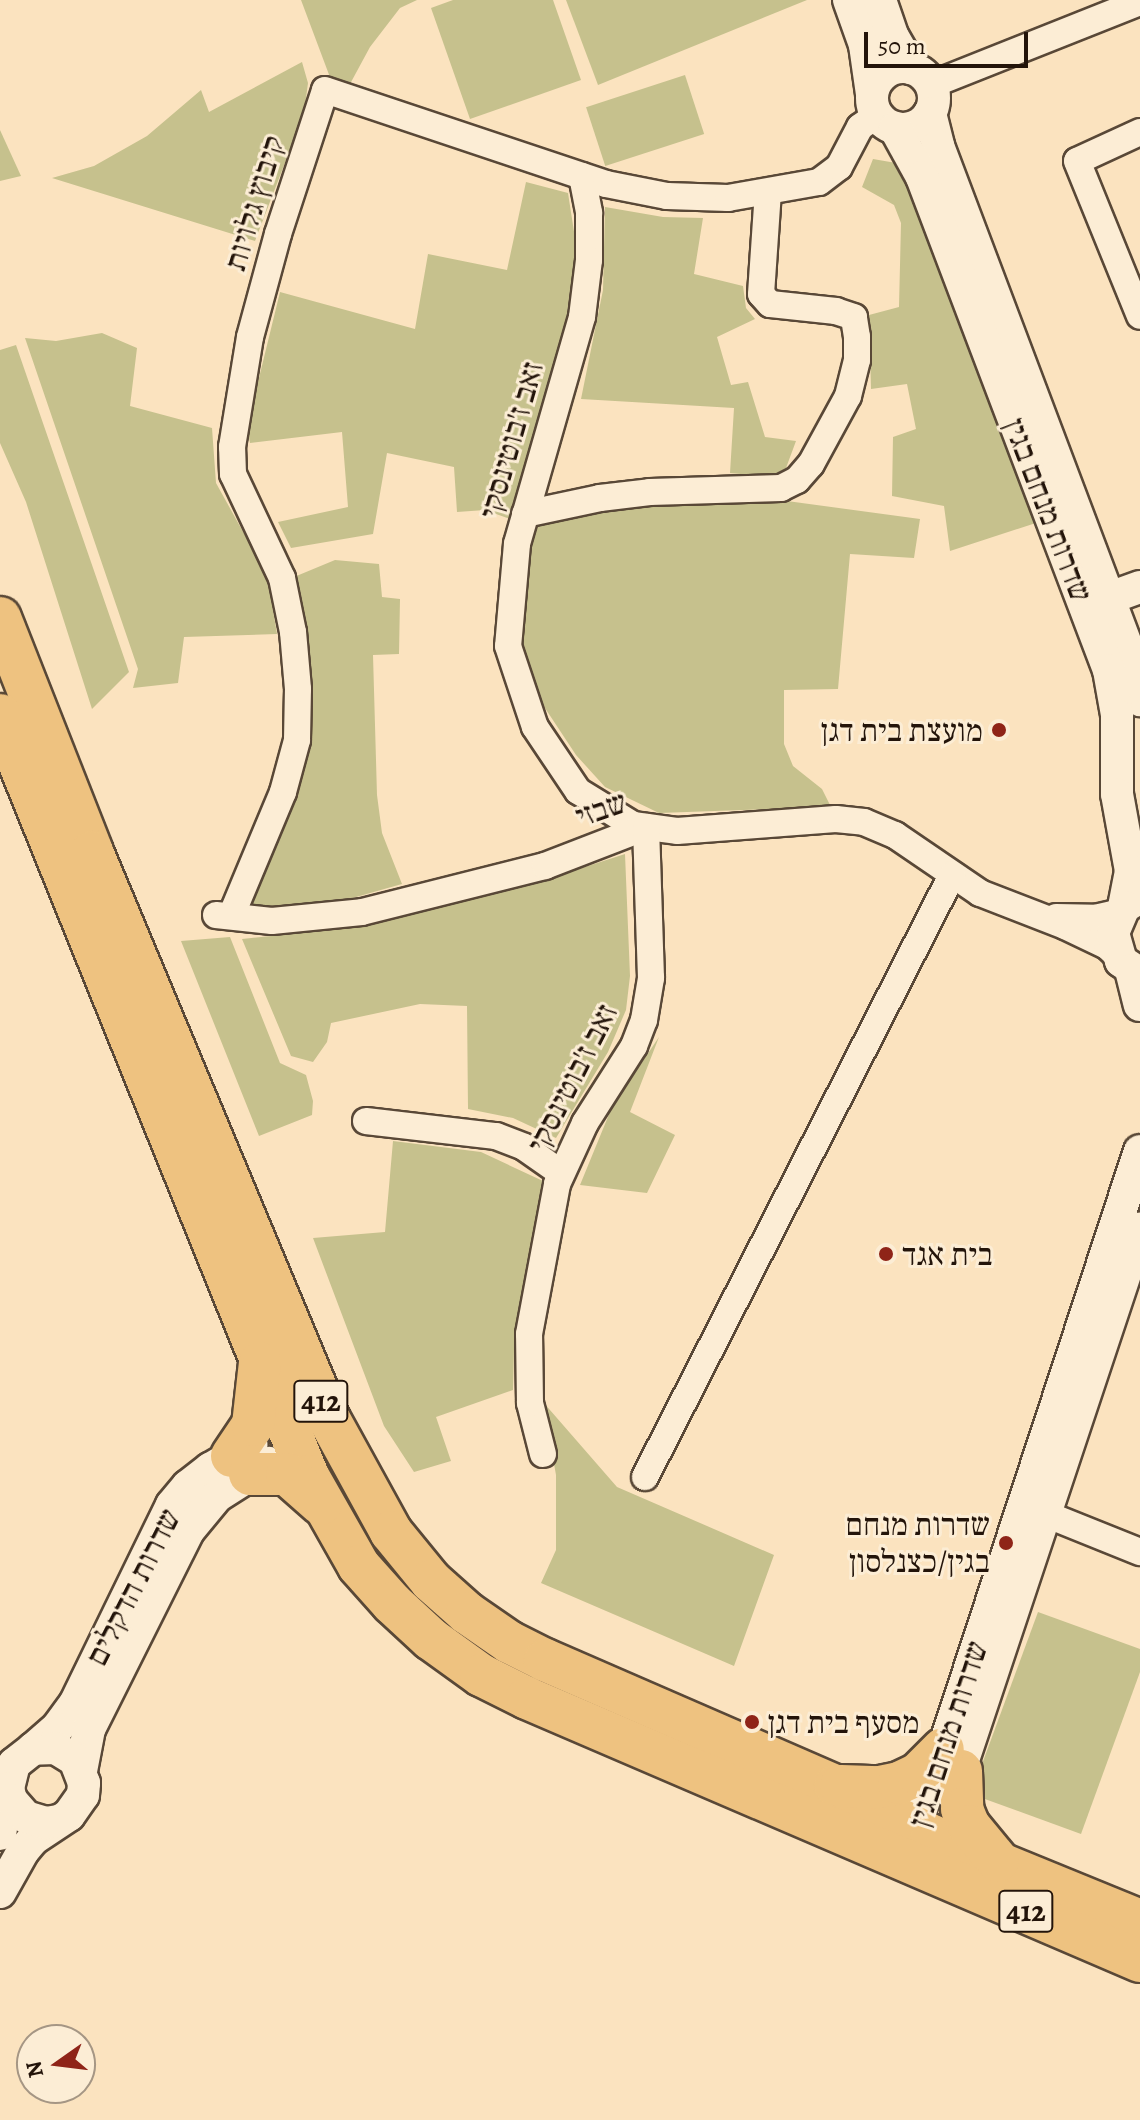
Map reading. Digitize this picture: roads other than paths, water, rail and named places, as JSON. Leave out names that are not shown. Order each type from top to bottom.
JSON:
[{"type":"main road","name":"412","points":[[0,618],[92,852],[329,1419],[391,1532],[431,1581],[467,1613],[509,1642],[835,1786],[919,1840],[1140,1961]]},
{"type":"main road","name":"412","points":[[0,715],[292,1437],[325,1509],[359,1566],[392,1603],[431,1639],[481,1675],[919,1840],[998,1861],[1140,1921]]},
{"type":"main road","points":[[260,1358],[253,1425],[241,1465],[287,1474],[325,1509]]},
{"type":"main road","points":[[835,1786],[879,1787],[899,1783],[952,1760],[962,1809],[969,1826],[998,1861]]},
{"type":"street","name":"שדרות מנחם בגין","points":[[849,0],[870,63],[881,112],[922,177],[1097,603],[1136,648],[1140,700]]},
{"type":"street","name":"שדרות מנחם בגין","points":[[880,0],[893,37],[924,89],[938,146],[1097,603],[1115,704],[1117,794],[1131,871],[1128,906],[1113,933],[1130,967]]},
{"type":"street","points":[[924,89],[1140,2]]},
{"type":"street","points":[[891,69],[924,89],[914,127],[881,112],[875,84],[891,69]]},
{"type":"street","name":"קיבוץ גלויות","points":[[224,915],[283,792],[297,740],[298,689],[293,632],[282,578],[233,474],[232,447],[254,322],[278,234],[325,90],[582,176],[667,196],[728,198],[819,182],[839,167],[860,127],[881,112]]},
{"type":"street","points":[[1140,132],[1077,161],[1140,316]]},
{"type":"street","name":"זאב ז'בוטינסקי","points":[[543,1454],[530,1403],[529,1334],[561,1173],[585,1123],[634,1046],[644,1020],[651,978],[646,827],[623,820],[578,791],[535,727],[516,678],[508,646],[517,544],[582,317],[589,260],[589,213],[582,176]]},
{"type":"street","points":[[525,514],[600,498],[650,492],[781,488],[797,480],[811,464],[848,396],[857,360],[854,317],[836,311],[770,304],[761,294],[768,192]]},
{"type":"street","points":[[1097,603],[1140,587]]},
{"type":"street","name":"שבזי","points":[[224,915],[272,921],[362,912],[425,893],[545,866],[646,827],[677,831],[836,819],[864,822],[895,835],[980,893],[1041,915],[1107,946],[1130,967]]},
{"type":"street","points":[[645,1477],[952,875]]},
{"type":"street","name":"שבזי","points":[[1041,915],[1095,918],[1128,906]]},
{"type":"street","points":[[1130,967],[1140,1005]]},
{"type":"street","points":[[366,1121],[496,1136],[524,1147],[561,1173]]},
{"type":"street","name":"שדרות מנחם בגין","points":[[919,1840],[952,1760],[1035,1509],[1140,1151]]},
{"type":"street","name":"שדרות מנחם בגין","points":[[1035,1509],[1140,1229]]},
{"type":"street","name":"שדרות הדקלים","points":[[33,1749],[58,1727],[75,1704],[172,1505],[188,1486],[241,1465],[329,1419]]},
{"type":"street","name":"שדרות הדקלים","points":[[81,1771],[89,1729],[178,1549],[241,1465]]},
{"type":"street","points":[[1035,1509],[1140,1552]]},
{"type":"street","points":[[0,1834],[14,1764],[33,1749],[56,1748],[75,1760],[81,1771],[83,1795],[77,1806],[23,1851],[0,1892]]},
{"type":"street","points":[[8,1788],[11,1800],[26,1817],[46,1823],[58,1821]]},
{"type":"place","name":"מועצת בית דגן","points":[[999,730]]},
{"type":"place","name":"בית אגד","points":[[886,1254]]},
{"type":"place","name":"שדרות מנחם בגין/כצנלסון","points":[[1006,1543]]},
{"type":"place","name":"מסעף בית דגן","points":[[752,1722]]}]
